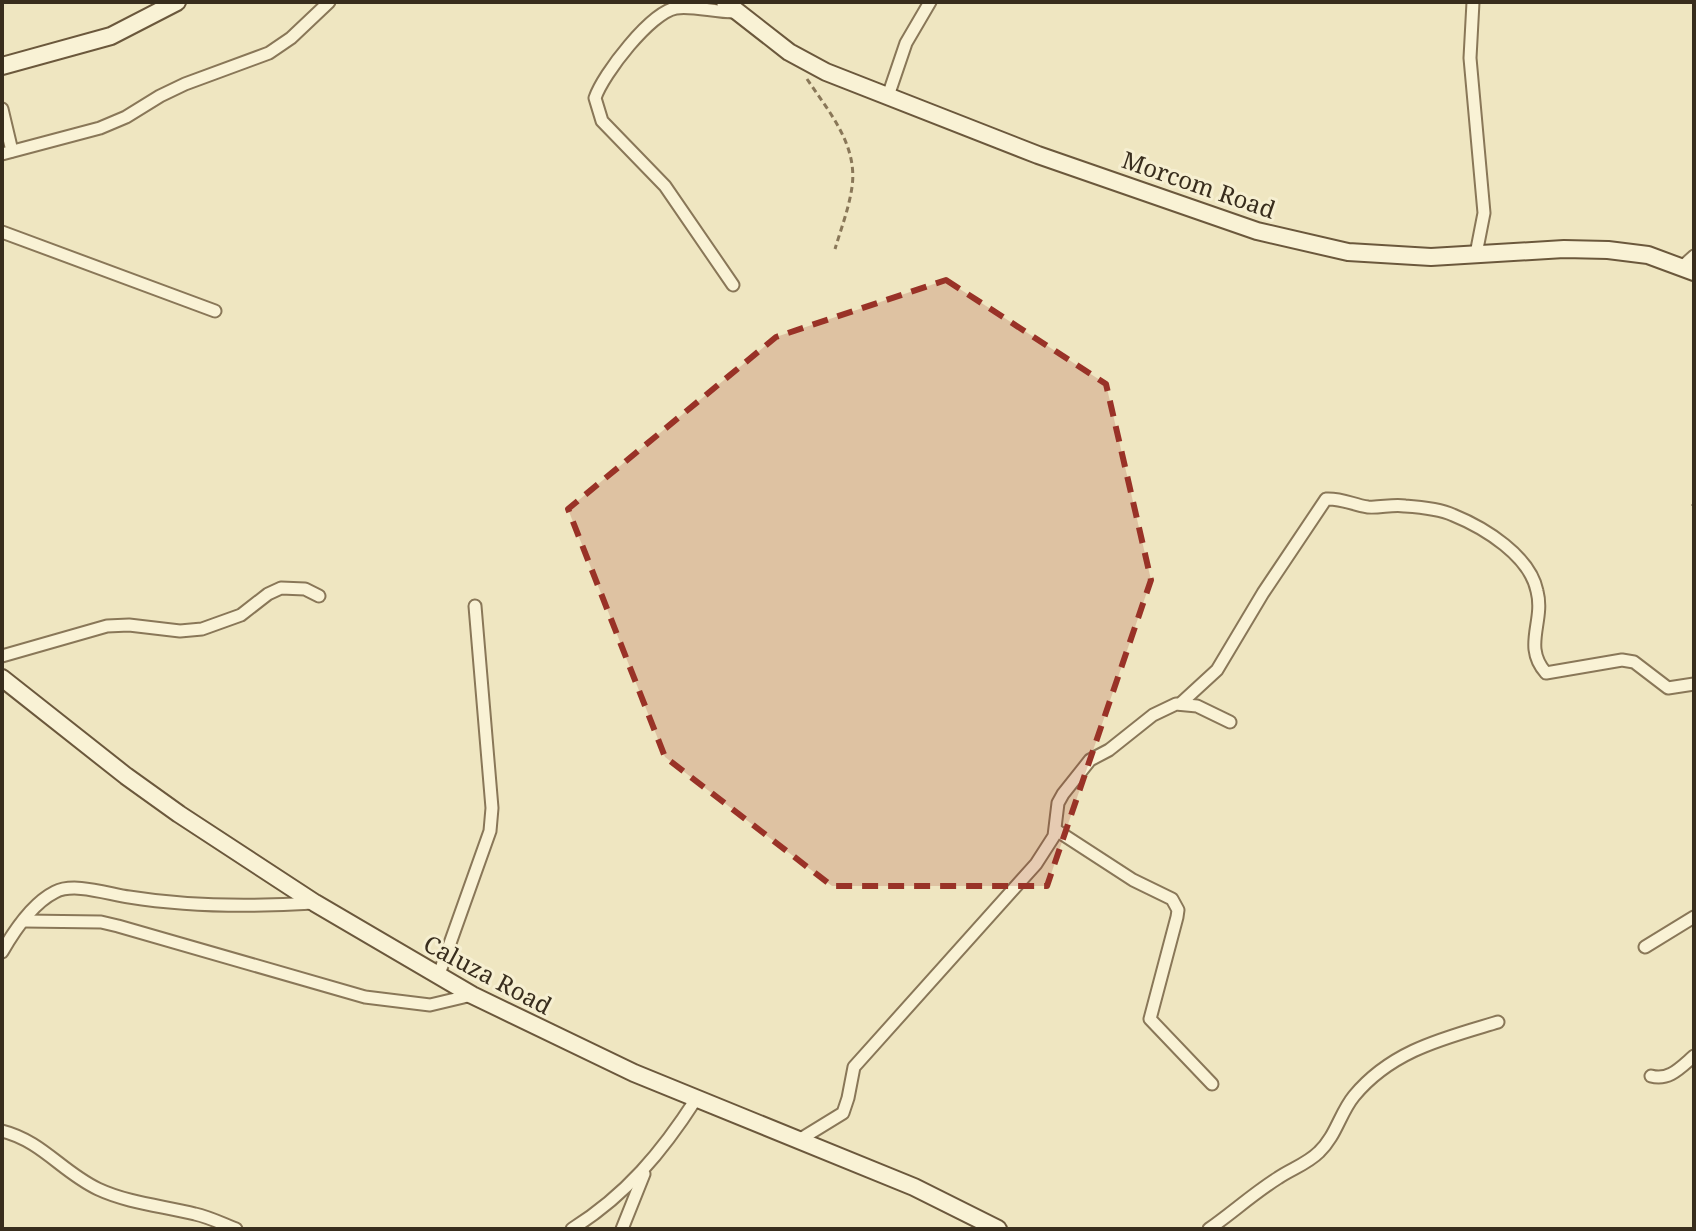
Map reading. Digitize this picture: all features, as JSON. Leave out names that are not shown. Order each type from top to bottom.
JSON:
[{"type":"street","points":[[2,109],[7,153],[100,128],[185,84],[269,53],[291,38],[329,2]]},
{"type":"street","points":[[888,96],[906,43],[930,2]]},
{"type":"street","points":[[1473,2],[1470,58],[1484,213],[1476,254]]},
{"type":"street","points":[[2,66],[111,36],[170,4]]},
{"type":"street","points":[[731,7],[716,13],[673,8],[661,14],[605,76],[595,98],[602,121],[665,186],[733,285]]},
{"type":"street","name":"Morcom Road","points":[[731,7],[789,52],[826,72],[1038,155],[1272,235],[1348,252],[1431,257],[1564,249],[1608,250],[1690,265]]},
{"type":"street","points":[[2,232],[215,311]]},
{"type":"street","points":[[799,1140],[843,1113],[854,1067],[1023,880],[1048,846],[1056,830],[1058,803],[1082,767],[1126,738],[1153,715],[1180,704],[1217,670],[1263,593],[1326,499],[1341,498],[1368,507],[1403,505],[1452,514],[1514,555],[1532,573],[1538,593],[1539,613],[1533,648],[1536,662],[1546,673],[1622,660],[1634,662],[1668,688],[1694,684]]},
{"type":"street","points":[[2,656],[107,626],[129,625],[180,631],[202,629],[241,615],[281,588],[305,589],[319,596]]},
{"type":"street","points":[[438,977],[490,831],[492,808],[475,606]]},
{"type":"street","name":"Caluza Road","points":[[2,678],[168,807],[315,903],[438,977],[584,1050],[914,1187],[998,1229]]},
{"type":"street","points":[[1180,704],[1197,706],[1230,722]]},
{"type":"street","points":[[1056,830],[1176,904],[1177,917],[1150,1019],[1212,1084]]},
{"type":"street","points":[[2,952],[24,921],[53,892],[69,889],[175,904],[244,907],[315,903]]},
{"type":"street","points":[[1645,947],[1694,917]]},
{"type":"street","points":[[24,921],[101,922],[365,997],[430,1005],[472,995]]},
{"type":"street","points":[[1209,1229],[1277,1178],[1317,1155],[1357,1093],[1403,1054],[1498,1022]]},
{"type":"street","points":[[1651,1076],[1661,1079],[1669,1076],[1694,1056]]},
{"type":"street","points":[[572,1229],[646,1169],[696,1099]]},
{"type":"street","points":[[2,1131],[23,1137],[74,1176],[99,1190],[198,1214],[236,1229]]},
{"type":"street","points":[[622,1229],[646,1169]]},
{"type":"path","points":[[805,76],[844,135],[850,152],[852,188],[835,249]]},
{"type":"highlighted area","points":[[946,280],[1106,384],[1151,580],[1047,886],[832,886],[665,757],[568,509],[776,337]]}]
